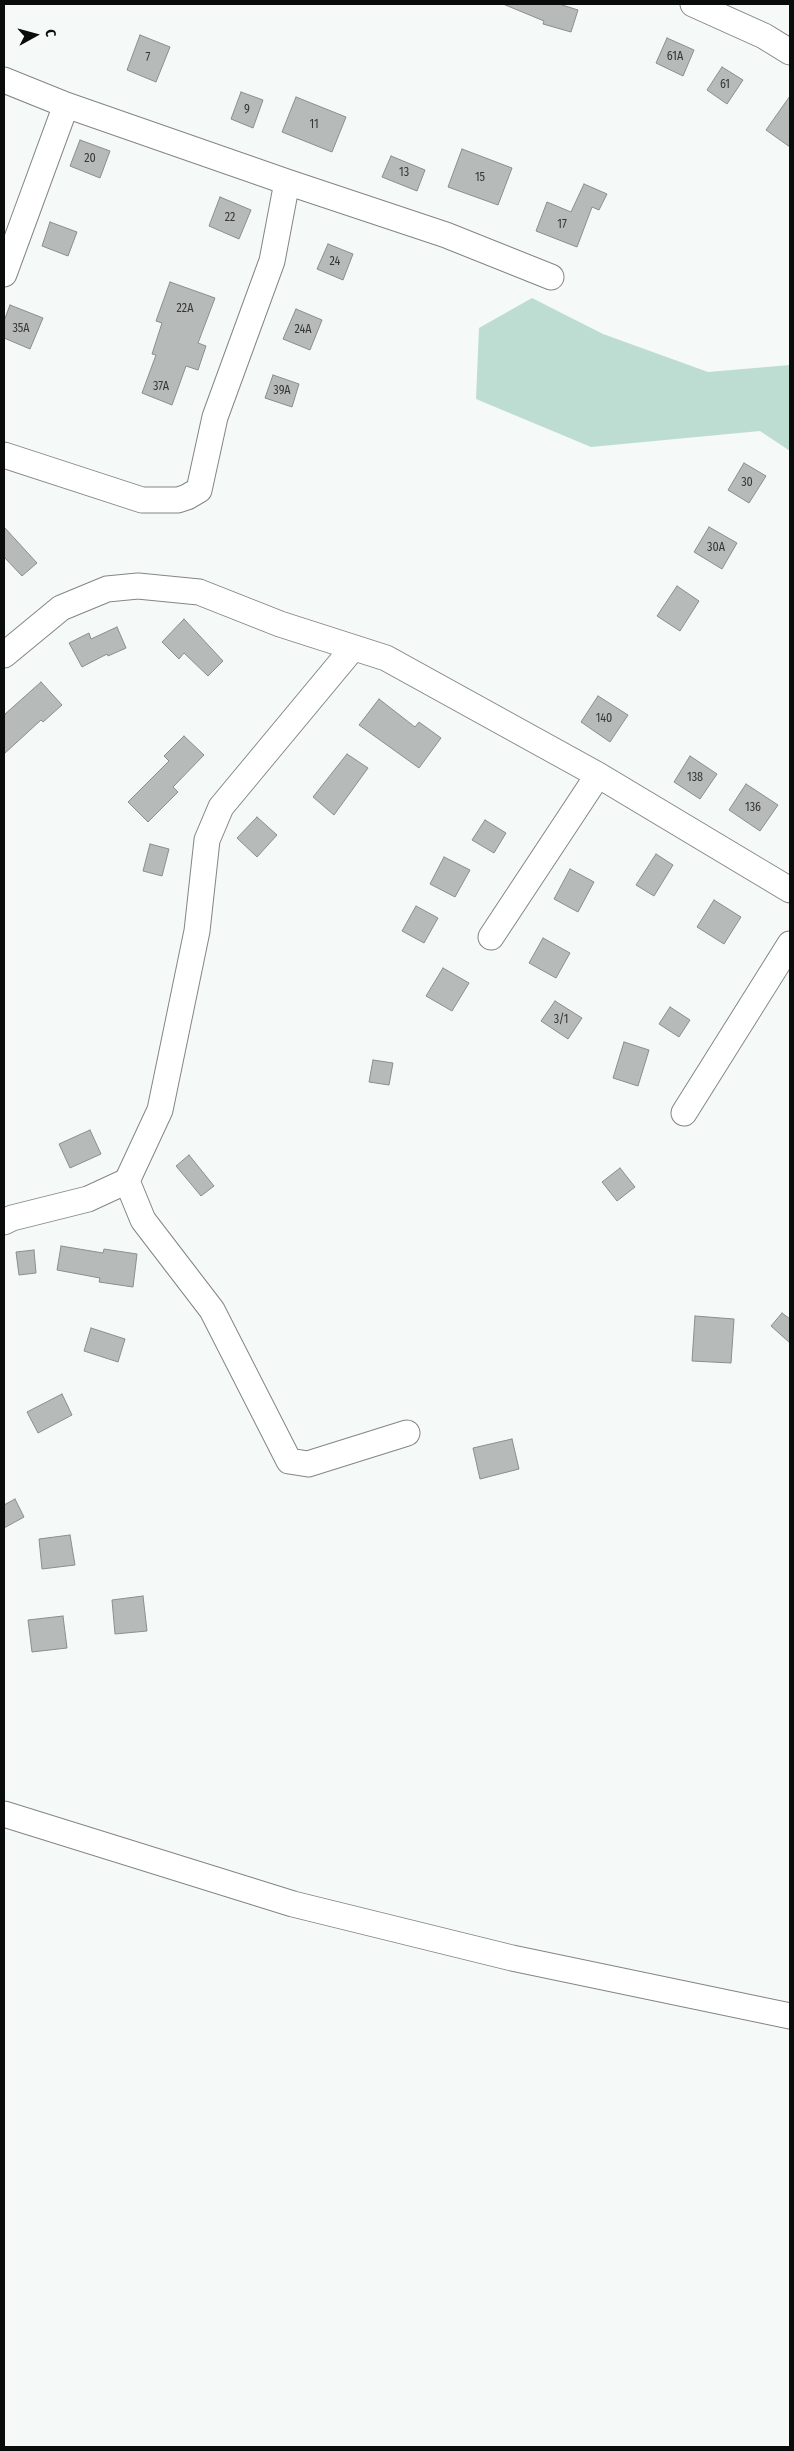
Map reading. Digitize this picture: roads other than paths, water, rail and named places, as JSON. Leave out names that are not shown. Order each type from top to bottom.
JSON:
[{"type":"street","points":[[693,4],[764,36],[790,52]]},
{"type":"street","points":[[4,80],[66,105],[446,235],[551,277]]},
{"type":"street","points":[[4,274],[66,105]]},
{"type":"street","points":[[4,455],[142,500],[178,500],[187,498],[199,490],[215,417],[272,261],[287,182]]},
{"type":"street","points":[[4,655],[61,608],[107,589],[138,586],[199,592],[280,624],[386,658],[598,775],[790,890]]},
{"type":"street","points":[[4,1222],[12,1218],[88,1199],[128,1181],[160,1110],[197,931],[207,840],[217,815],[221,807],[353,648]]},
{"type":"street","points":[[491,937],[598,775]]},
{"type":"street","points":[[684,1113],[790,944]]},
{"type":"street","points":[[128,1181],[143,1220],[212,1310],[289,1461],[308,1464],[407,1433]]},
{"type":"street","points":[[4,1814],[293,1904],[512,1958],[790,2016]]}]
